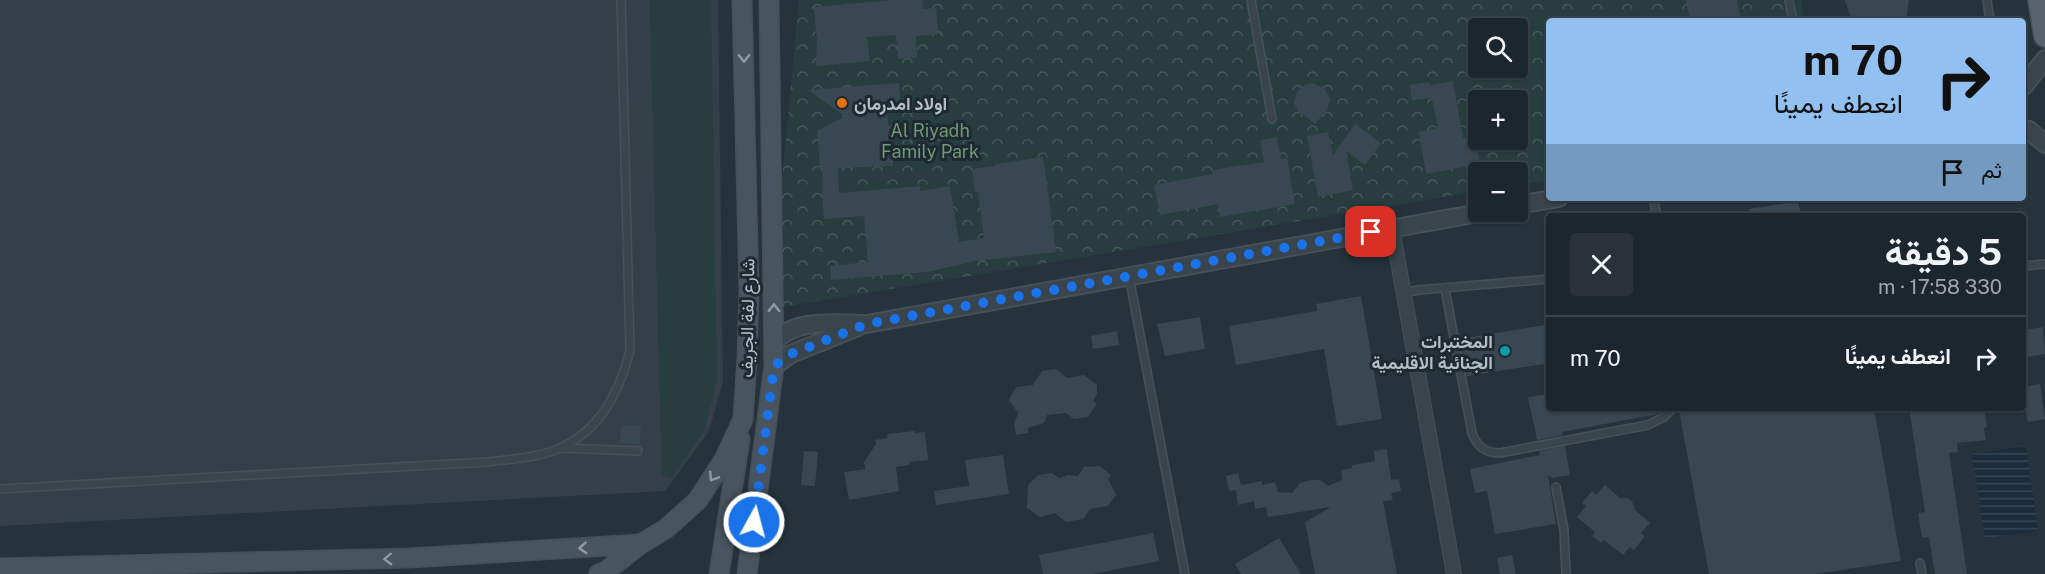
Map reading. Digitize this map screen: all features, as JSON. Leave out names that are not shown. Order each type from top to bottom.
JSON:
[{"type":"main road","name":"شارع لفة الجريف","points":[[599,574],[667,528],[698,500],[725,458],[743,419],[749,290],[742,0]]},
{"type":"main road","name":"شارع لفة الجريف","points":[[747,574],[774,366],[769,0]]},
{"type":"main road","points":[[2039,0],[2045,36]]},
{"type":"main road","points":[[719,574],[743,419]]},
{"type":"main road","points":[[0,568],[410,558],[641,544]]},
{"type":"street","points":[[2026,83],[2045,59]]},
{"type":"street","points":[[2026,129],[2045,144]]},
{"type":"street","points":[[1528,203],[1546,200]]},
{"type":"street","points":[[774,342],[794,327],[807,324],[867,324],[1468,215]]},
{"type":"street","points":[[1392,228],[1454,574]]},
{"type":"street","points":[[774,366],[791,354],[867,324]]},
{"type":"lane","points":[[561,448],[594,424],[608,408],[625,372],[630,350],[621,0]]},
{"type":"lane","points":[[1251,0],[1272,119]]},
{"type":"lane","points":[[1789,0],[1792,18]]},
{"type":"lane","points":[[1987,0],[1990,18]]},
{"type":"lane","points":[[2026,266],[2045,264]]},
{"type":"lane","points":[[1129,276],[1185,574]]},
{"type":"lane","points":[[1403,293],[1546,279]]},
{"type":"lane","points":[[1445,289],[1472,433],[1479,447],[1486,451],[1500,453],[1648,425],[1664,417],[1669,411]]},
{"type":"lane","points":[[0,489],[487,462],[540,454],[561,448],[638,451]]},
{"type":"lane","points":[[1556,487],[1564,530],[1566,574]]},
{"type":"lane","points":[[1920,563],[1922,574]]},
{"type":"shaded area","points":[[0,0],[650,0],[662,475],[711,0],[718,0],[723,381],[709,431],[665,491],[0,526]]},
{"type":"shaded area","points":[[2026,446],[2038,531],[1985,538],[1972,454]]},
{"type":"green space","points":[[650,0],[711,0],[717,382],[704,431],[671,479],[662,475]]},
{"type":"green space","name":"Al Riyadh Family Park","points":[[799,0],[1801,0],[1804,18],[1546,18],[1546,180],[1528,183],[1528,162],[1468,162],[1468,193],[770,309]]},
{"type":"building","points":[[893,0],[922,0],[923,9],[936,8],[938,34],[916,36],[917,57],[898,59],[896,35],[867,37],[870,61],[816,66],[817,40],[814,7]]},
{"type":"building","points":[[1686,0],[1737,0],[1740,16],[1689,18]]},
{"type":"building","points":[[1845,0],[1909,0],[1906,18],[1852,18]]},
{"type":"building","points":[[1453,81],[1463,138],[1468,137],[1468,150],[1478,150],[1480,162],[1468,162],[1468,166],[1426,174],[1419,132],[1438,128],[1432,98],[1412,100],[1410,85],[1429,82],[1429,85]]},
{"type":"building","points":[[899,83],[901,110],[887,111],[890,147],[893,147],[893,166],[838,168],[839,193],[920,186],[920,191],[950,186],[959,242],[984,238],[978,192],[975,192],[972,169],[1043,157],[1056,252],[975,261],[927,272],[831,280],[830,266],[868,262],[864,216],[824,219],[823,168],[820,168],[817,131],[845,116],[808,90]]},
{"type":"building","points":[[1313,83],[1324,88],[1330,99],[1327,110],[1315,124],[1303,114],[1300,115],[1294,103],[1297,92],[1306,84]]},
{"type":"building","points":[[1355,124],[1381,143],[1365,165],[1346,151],[1353,190],[1318,197],[1307,136],[1328,132],[1333,155]]},
{"type":"building","points":[[1277,137],[1281,159],[1287,158],[1295,204],[1220,217],[1218,204],[1160,215],[1154,185],[1213,174],[1212,170],[1264,162],[1260,140]]},
{"type":"building","points":[[1798,201],[1800,213],[1749,213],[1749,209]]},
{"type":"building","points":[[1361,296],[1382,419],[1337,426],[1324,349],[1236,365],[1229,326],[1317,311],[1316,304]]},
{"type":"building","points":[[1200,317],[1205,349],[1165,356],[1157,324]]},
{"type":"building","name":"المختبرات الجنائية الاقليمية","points":[[1546,325],[1546,364],[1467,376],[1460,339]]},
{"type":"building","points":[[2043,327],[2045,354],[2028,357],[2026,330]]},
{"type":"building","points":[[1117,331],[1119,345],[1093,349],[1091,336]]},
{"type":"building","points":[[1056,369],[1067,378],[1084,375],[1097,385],[1097,394],[1093,401],[1097,404],[1088,417],[1074,419],[1066,413],[1047,415],[1044,423],[1028,428],[1028,433],[1016,435],[1014,425],[1018,413],[1009,400],[1016,387],[1033,385],[1042,371]]},
{"type":"building","points":[[2040,384],[2045,419],[2028,422],[2026,387]]},
{"type":"building","name":"المختبرات الجنائية الاقليمية","points":[[1546,395],[1546,411],[1658,411],[1658,414],[1562,432],[1563,435],[1537,440],[1528,397]]},
{"type":"building","points":[[1679,411],[1875,411],[1901,561],[1816,574],[1709,574]]},
{"type":"building","points":[[1909,411],[1984,411],[1986,440],[1957,443],[1958,452],[1949,453],[1967,574],[1935,574],[1929,537],[1922,538],[1918,513],[1925,512]]},
{"type":"building","points":[[621,425],[641,426],[640,444],[620,443]]},
{"type":"building","points":[[914,431],[915,433],[925,432],[928,460],[909,462],[910,465],[896,467],[899,491],[849,500],[844,472],[865,469],[864,462],[876,444],[875,440],[888,438],[887,434]]},
{"type":"building","points":[[1565,446],[1570,475],[1552,478],[1548,475],[1556,524],[1495,534],[1487,491],[1475,493],[1470,469],[1540,455],[1539,451]]},
{"type":"building","points":[[1387,449],[1391,480],[1399,479],[1401,491],[1391,493],[1393,500],[1383,501],[1397,574],[1315,574],[1305,522],[1331,507],[1268,517],[1266,507],[1255,509],[1254,501],[1238,505],[1236,490],[1229,491],[1226,476],[1238,473],[1241,485],[1262,481],[1262,485],[1275,482],[1278,492],[1292,493],[1300,483],[1311,480],[1320,480],[1328,486],[1342,480],[1341,470],[1352,468],[1352,465],[1375,461],[1374,451]]},
{"type":"building","points":[[804,451],[818,452],[815,486],[801,485]]},
{"type":"building","points":[[1003,455],[1009,494],[936,505],[934,491],[969,486],[965,460]]},
{"type":"building","points":[[1100,466],[1111,475],[1108,479],[1116,495],[1108,506],[1090,509],[1083,519],[1066,522],[1055,513],[1040,517],[1027,508],[1028,485],[1038,475],[1052,473],[1059,478],[1068,475],[1078,476],[1084,467]]},
{"type":"building","points":[[1605,485],[1620,498],[1628,498],[1632,501],[1635,510],[1650,523],[1641,533],[1645,536],[1634,550],[1630,547],[1623,555],[1604,540],[1601,543],[1592,536],[1595,532],[1577,517],[1586,506],[1582,503],[1592,491],[1596,495]]},
{"type":"building","points":[[1153,533],[1159,561],[1093,574],[1043,574],[1039,555]]},
{"type":"building","points":[[1279,538],[1301,574],[1241,574],[1235,564]]},
{"type":"building","points":[[1512,555],[1516,574],[1500,574],[1497,558]]},
{"type":"place","name":"اولاد امدرمان","points":[[842,103]]},
{"type":"place","name":"المختبرات الجنائية الاقليمية","points":[[1505,351]]},
{"type":"route","points":[[754,522],[774,366],[791,354],[867,324],[1371,232]]}]
